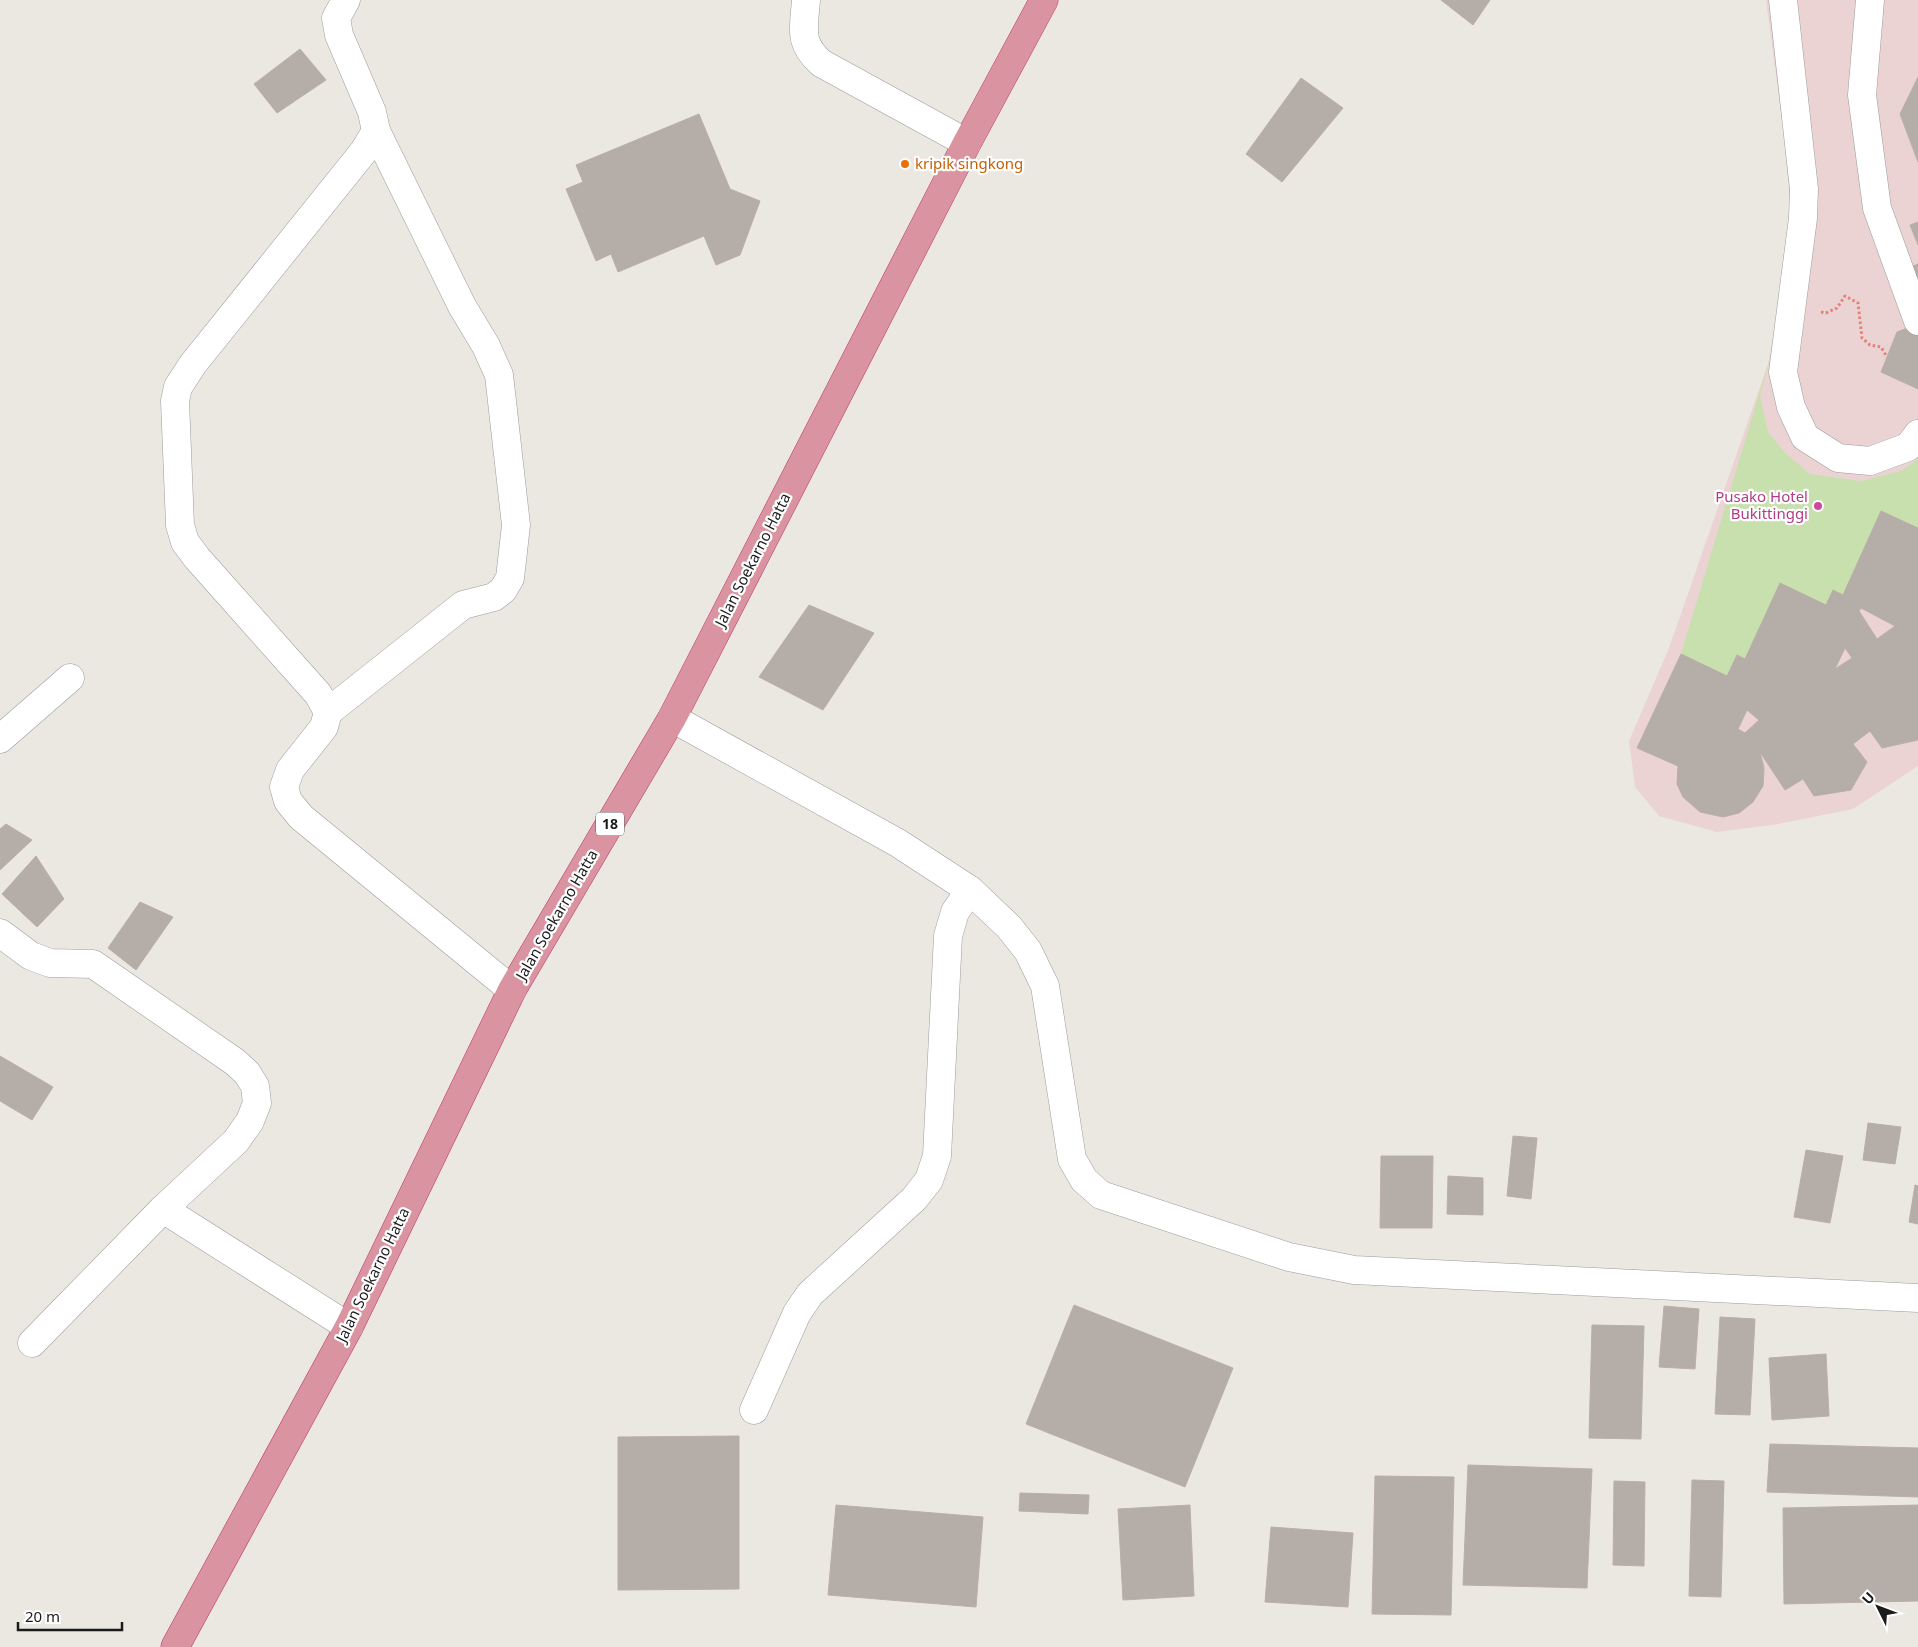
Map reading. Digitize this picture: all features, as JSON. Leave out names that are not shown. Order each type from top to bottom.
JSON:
[{"type":"highway","name":"Jalan Soekarno Hatta","points":[[175,1647],[349,1327],[512,990],[672,718],[967,143],[1044,0]]},
{"type":"street","points":[[346,0],[336,18],[339,35],[372,112],[376,131],[499,375],[516,525],[510,578],[504,590],[494,597],[463,605],[328,712],[324,727],[290,770],[284,787],[288,801],[301,817],[512,990]]},
{"type":"street","points":[[806,0],[804,34],[808,51],[821,63],[967,143]]},
{"type":"street","points":[[1783,0],[1804,189],[1783,372],[1791,407],[1805,437],[1838,458],[1870,461],[1908,447],[1918,434]]},
{"type":"street","points":[[1870,0],[1862,95],[1877,208],[1918,321]]},
{"type":"street","points":[[328,712],[318,694],[185,542],[180,525],[175,401],[178,387],[193,364],[364,151],[376,131]]},
{"type":"street","points":[[0,739],[70,678]]},
{"type":"street","points":[[672,718],[898,843],[970,890],[1009,927],[1028,951],[1045,986],[1072,1159],[1084,1180],[1101,1195],[1290,1257],[1354,1270],[1918,1298]]},
{"type":"street","points":[[754,1410],[797,1313],[810,1294],[914,1198],[929,1180],[937,1156],[948,936],[955,912],[970,890]]},
{"type":"street","points":[[0,932],[31,956],[50,963],[93,964],[235,1062],[247,1073],[255,1086],[257,1103],[250,1121],[236,1142],[163,1209],[32,1343]]},
{"type":"street","points":[[163,1209],[349,1327]]},
{"type":"path","points":[[1792,304],[1826,313],[1837,308],[1845,296],[1858,303],[1862,338],[1870,345],[1881,347],[1887,357]]},
{"type":"shaded area","name":"Pusako Hotel Bukittinggi","points":[[1766,0],[1918,0],[1918,766],[1853,809],[1773,825],[1717,832],[1659,816],[1635,787],[1629,741],[1669,648],[1768,364],[1793,235],[1784,135]]},
{"type":"green space","points":[[1768,364],[1760,397],[1768,432],[1785,453],[1810,474],[1861,481],[1901,471],[1918,459],[1918,528],[1881,512],[1843,595],[1833,590],[1826,605],[1780,583],[1745,659],[1737,655],[1727,676],[1681,654]]},
{"type":"building","points":[[1441,0],[1490,0],[1473,25]]},
{"type":"building","points":[[300,49],[326,80],[277,113],[254,84]]},
{"type":"building","points":[[1918,77],[1918,162],[1900,114]]},
{"type":"building","points":[[1301,78],[1343,108],[1282,182],[1246,154]]},
{"type":"building","points":[[699,114],[730,189],[760,201],[740,255],[716,265],[704,236],[618,272],[611,254],[596,261],[566,189],[583,182],[576,165]]},
{"type":"building","points":[[1918,222],[1918,245],[1910,225]]},
{"type":"building","points":[[1918,264],[1918,280],[1913,266]]},
{"type":"building","points":[[1918,324],[1918,389],[1881,372],[1897,332]]},
{"type":"building","points":[[1881,511],[1918,528],[1918,740],[1882,748],[1870,731],[1853,744],[1867,762],[1851,790],[1814,796],[1803,779],[1785,790],[1760,752],[1764,768],[1763,786],[1753,802],[1739,813],[1723,817],[1700,812],[1683,797],[1677,784],[1678,766],[1637,748],[1681,654],[1727,676],[1737,655],[1745,659],[1780,583],[1826,605],[1833,590],[1843,595]],"holes":[[[1861,608],[1895,626],[1877,639],[1859,611]],[[1845,648],[1852,658],[1835,669]],[[1747,710],[1759,720],[1745,733],[1738,729]]]},
{"type":"building","points":[[809,605],[874,633],[823,710],[759,677]]},
{"type":"building","points":[[6,824],[32,840],[0,870],[0,829]]},
{"type":"building","points":[[36,856],[64,899],[37,927],[2,894]]},
{"type":"building","points":[[140,902],[173,917],[136,970],[108,948]]},
{"type":"building","points":[[0,1056],[53,1087],[32,1120],[0,1101]]},
{"type":"building","points":[[1868,1123],[1901,1127],[1895,1164],[1863,1160]]},
{"type":"building","points":[[1513,1136],[1537,1138],[1531,1199],[1507,1196]]},
{"type":"building","points":[[1806,1150],[1843,1156],[1830,1223],[1794,1217]]},
{"type":"building","points":[[1381,1156],[1433,1156],[1432,1228],[1380,1228]]},
{"type":"building","points":[[1448,1176],[1483,1178],[1483,1215],[1447,1214]]},
{"type":"building","points":[[1915,1185],[1918,1186],[1918,1224],[1909,1222]]},
{"type":"building","points":[[1074,1305],[1233,1368],[1185,1487],[1026,1424]]},
{"type":"building","points":[[1664,1306],[1699,1309],[1695,1369],[1659,1367]]},
{"type":"building","points":[[1720,1317],[1755,1319],[1750,1415],[1715,1414]]},
{"type":"building","points":[[1592,1325],[1644,1326],[1641,1439],[1589,1438]]},
{"type":"building","points":[[1826,1354],[1829,1416],[1772,1420],[1769,1358]]},
{"type":"building","points":[[739,1436],[739,1589],[618,1590],[618,1437]]},
{"type":"building","points":[[1770,1444],[1918,1448],[1918,1497],[1767,1492]]},
{"type":"building","points":[[1468,1465],[1592,1469],[1587,1588],[1463,1585]]},
{"type":"building","points":[[1375,1476],[1454,1477],[1451,1615],[1372,1614]]},
{"type":"building","points":[[1692,1480],[1724,1481],[1721,1597],[1689,1596]]},
{"type":"building","points":[[1614,1481],[1645,1482],[1644,1566],[1613,1565]]},
{"type":"building","points":[[1020,1493],[1089,1495],[1088,1514],[1019,1511]]},
{"type":"building","points":[[836,1505],[983,1517],[976,1607],[828,1595]]},
{"type":"building","points":[[1190,1505],[1194,1596],[1123,1600],[1118,1509]]},
{"type":"building","points":[[1918,1505],[1918,1601],[1784,1604],[1783,1508]]},
{"type":"building","points":[[1271,1527],[1353,1533],[1348,1607],[1265,1602]]},
{"type":"place","name":"kripik singkong","points":[[905,164]]},
{"type":"place","name":"Pusako Hotel Bukittinggi","points":[[1818,506]]}]
